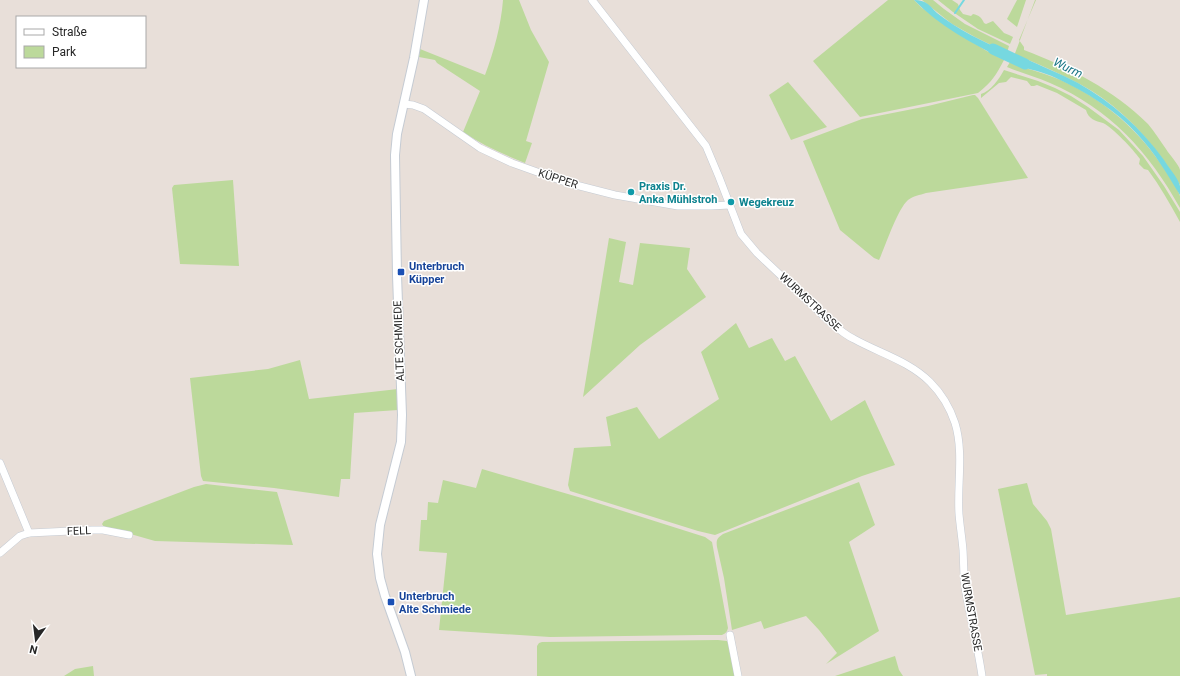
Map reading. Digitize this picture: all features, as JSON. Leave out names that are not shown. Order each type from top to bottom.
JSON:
[{"type":"street","name":"ALTE SCHMIEDE","points":[[411,676],[405,652],[385,596],[380,578],[377,554],[380,525],[401,442],[402,415],[397,275],[395,155],[397,134],[414,58],[424,0]]},
{"type":"street","name":"WURMSTRASSE","points":[[592,0],[706,146],[741,234],[758,253],[829,321],[853,339],[898,360],[922,375],[930,382],[947,406],[955,423],[958,436],[960,459],[958,487],[963,562],[966,592],[982,676]]},
{"type":"street","name":"KÜPPER","points":[[404,104],[413,105],[424,109],[486,151],[512,163],[568,183],[615,195],[678,206],[729,205]]},
{"type":"street","points":[[0,463],[29,533]]},
{"type":"street","name":"FELL","points":[[0,553],[20,536],[29,533],[102,530],[129,535]]},
{"type":"street","points":[[730,635],[738,676]]},
{"type":"green space","points":[[503,0],[519,0],[531,30],[549,62],[526,141],[532,143],[525,163],[485,145],[463,132],[480,91],[437,63],[435,60],[419,57],[420,49],[485,75],[497,38]]},
{"type":"green space","points":[[888,0],[914,0],[922,8],[985,50],[1004,60],[999,70],[987,85],[978,93],[860,117],[813,61]]},
{"type":"green space","points":[[922,0],[933,0],[965,24],[1009,46],[1007,53],[952,24]]},
{"type":"green space","points":[[938,0],[952,0],[958,4],[963,14],[971,16],[973,14],[977,15],[986,24],[993,21],[1004,33],[1013,37],[1010,44],[978,29]]},
{"type":"green space","points":[[1017,0],[1026,0],[1017,27],[1007,19]]},
{"type":"green space","points":[[1028,20],[1020,41],[1019,40]]},
{"type":"green space","points":[[1020,41],[1024,47],[1024,50],[1074,72],[1106,90],[1135,112],[1151,127],[1178,165],[1180,170],[1180,185],[1145,137],[1113,106],[1101,97],[1071,80],[1019,56],[1014,56]]},
{"type":"green space","points":[[1010,62],[1048,75],[1085,92],[1127,124],[1151,150],[1172,180],[1180,196],[1180,208],[1155,168],[1126,134],[1109,119],[1072,94],[1050,83],[1007,67]]},
{"type":"green space","points":[[1004,70],[1038,81],[1071,96],[1119,130],[1143,156],[1164,186],[1180,212],[1180,222],[1165,195],[1148,170],[1144,169],[1139,164],[1140,159],[1137,155],[1112,129],[1103,123],[1090,118],[1086,110],[1057,93],[1037,85],[1031,86],[1027,81],[1011,77],[1006,82],[999,83],[981,98],[981,94],[997,81]]},
{"type":"green space","points":[[788,82],[827,127],[791,140],[769,95]]},
{"type":"green space","points":[[973,95],[978,98],[1028,178],[926,193],[908,200],[900,211],[879,260],[874,258],[840,230],[803,141],[862,119],[928,106]]},
{"type":"green space","points":[[233,180],[239,266],[180,264],[172,188],[174,185]]},
{"type":"green space","points":[[609,238],[626,242],[619,282],[633,285],[640,243],[690,248],[687,269],[706,297],[640,345],[583,397]]},
{"type":"green space","points":[[736,323],[749,348],[772,338],[785,361],[795,356],[831,421],[865,400],[895,465],[862,476],[715,535],[570,491],[568,485],[574,448],[611,446],[606,417],[637,407],[659,439],[719,399],[701,352]]},
{"type":"green space","points":[[300,360],[309,399],[398,389],[398,410],[354,413],[350,479],[341,479],[339,497],[274,488],[203,481],[201,476],[190,378],[268,369]]},
{"type":"green space","points":[[482,469],[585,499],[705,537],[712,542],[728,628],[727,631],[722,635],[550,637],[439,630],[447,553],[419,551],[421,520],[427,520],[428,502],[438,503],[443,480],[476,488]]},
{"type":"green space","points":[[859,482],[875,525],[849,542],[879,631],[826,664],[837,653],[806,616],[764,629],[761,621],[732,630],[724,578],[717,547],[718,538],[723,534]]},
{"type":"green space","points":[[1027,483],[1033,504],[1047,521],[1051,529],[1066,615],[1180,597],[1180,676],[1035,675],[998,489]]},
{"type":"green space","points":[[206,484],[277,492],[293,545],[155,541],[104,527],[102,524],[104,521],[194,487]]},
{"type":"green space","points":[[727,641],[730,645],[735,676],[537,676],[537,646],[542,642]]},
{"type":"green space","points":[[895,656],[899,670],[903,676],[835,676]]},
{"type":"green space","points":[[93,666],[94,676],[64,676],[75,669]]},
{"type":"water","points":[[914,0],[924,2],[953,25],[1007,53],[1004,60],[945,26]]},
{"type":"water","points":[[1014,56],[1019,56],[1078,83],[1091,90],[1114,107],[1146,137],[1164,160],[1179,183],[1180,195],[1150,149],[1120,118],[1100,102],[1067,83],[1010,62]]},
{"type":"waterway","points":[[955,13],[964,0]]},
{"type":"waterway","name":"Wurm","points":[[993,49],[1025,64]]},
{"type":"place","name":"Praxis Dr. Anka Mühlstroh","points":[[631,192]]},
{"type":"place","name":"Wegekreuz","points":[[731,202]]},
{"type":"place","name":"Unterbruch Küpper","points":[[401,272]]},
{"type":"place","name":"Unterbruch Alte Schmiede","points":[[391,602]]}]
